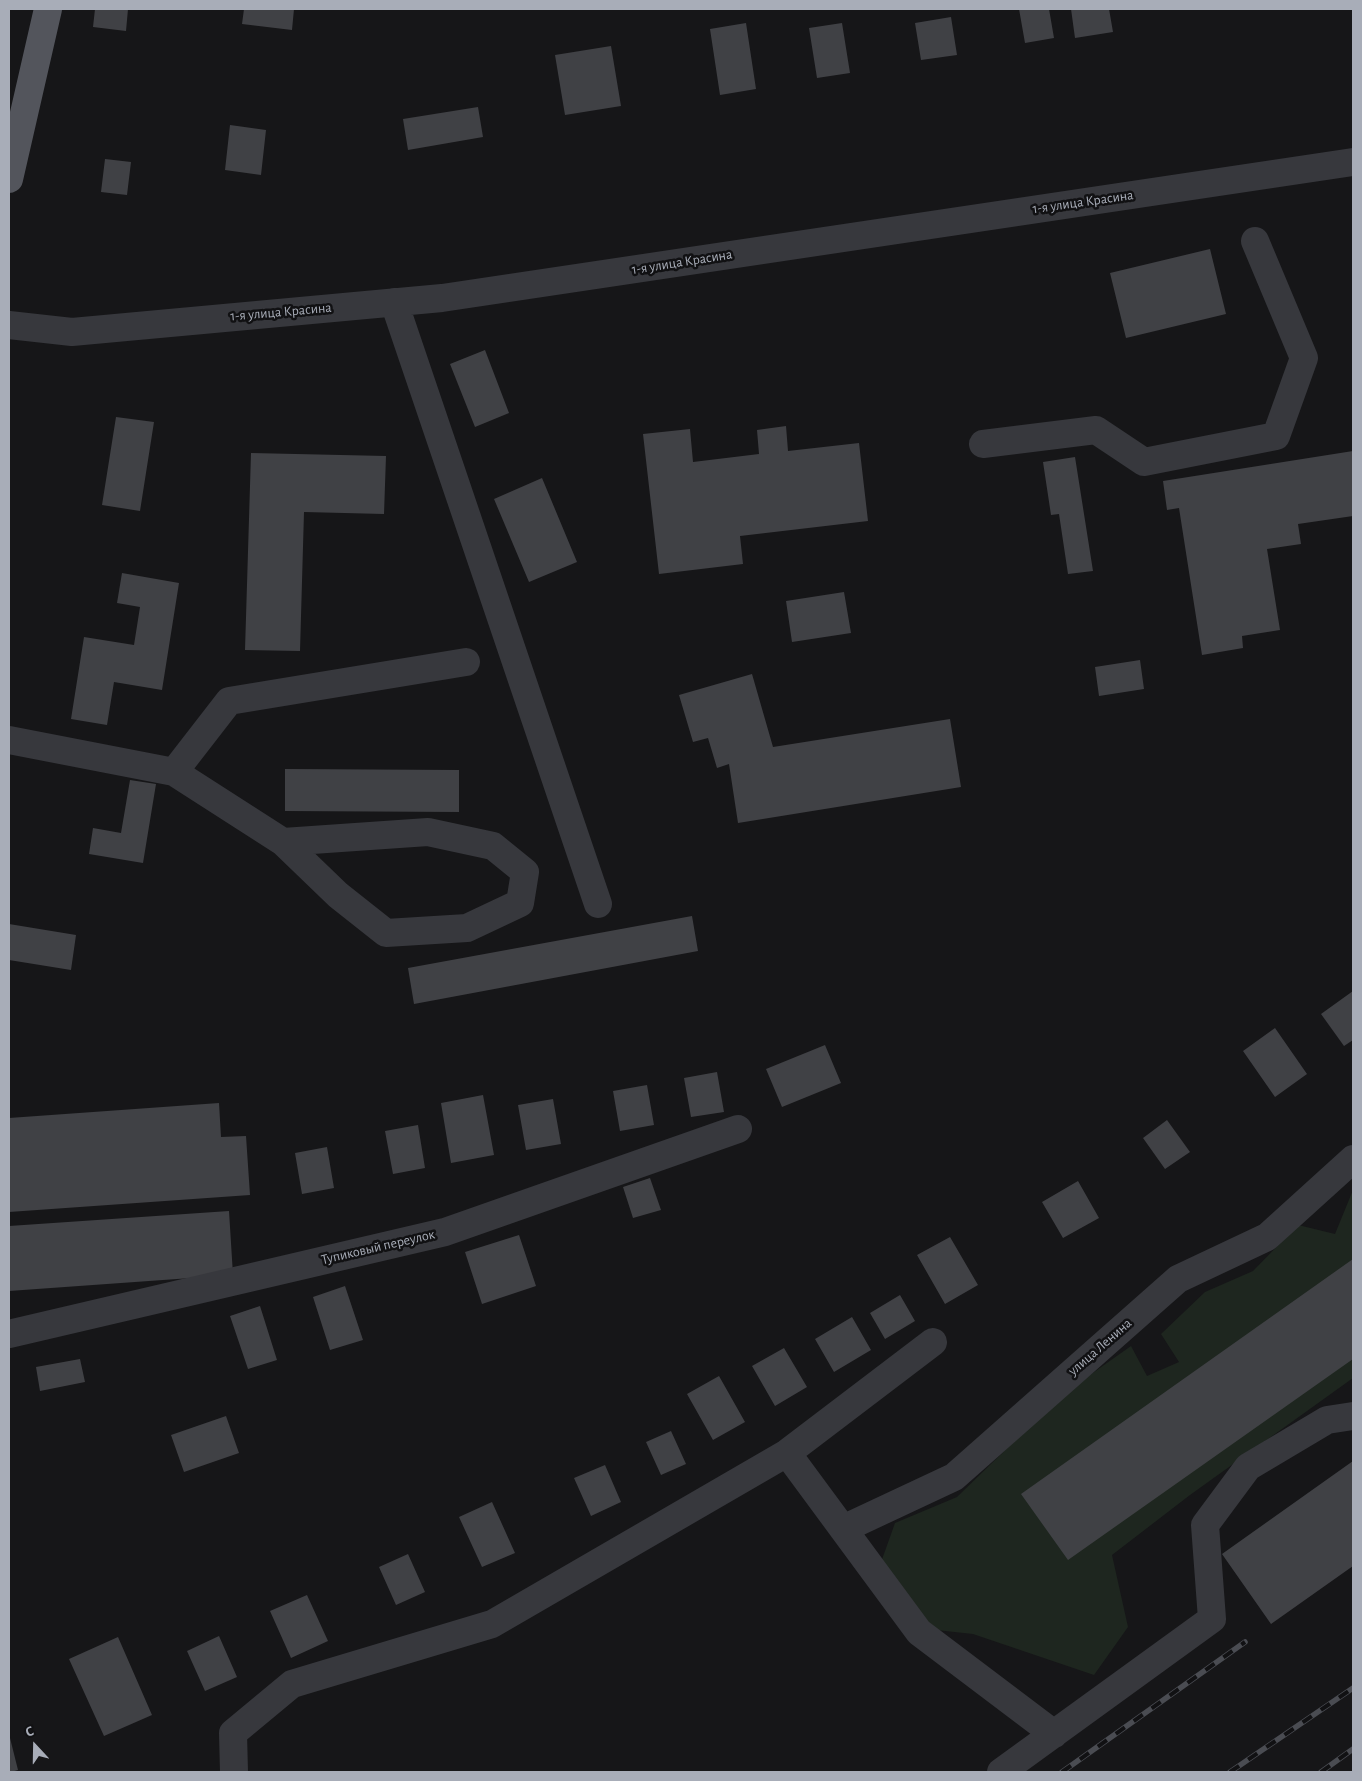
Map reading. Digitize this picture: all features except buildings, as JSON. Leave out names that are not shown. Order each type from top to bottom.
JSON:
[{"type":"main road","points":[[9,179],[48,9]]},
{"type":"street","name":"1-я улица Красина","points":[[9,325],[72,332],[442,298],[1353,162]]},
{"type":"street","points":[[983,444],[1096,430],[1144,462],[1276,436],[1304,358],[1255,242]]},
{"type":"street","points":[[394,302],[598,904]]},
{"type":"street","points":[[174,772],[229,700],[466,662]]},
{"type":"street","points":[[9,740],[174,772],[284,842],[338,896],[386,933],[467,928],[520,903],[525,872],[493,846],[428,832],[284,842]]},
{"type":"street","name":"Тупиковый переулок","points":[[9,1334],[445,1232],[738,1129]]},
{"type":"street","name":"улица Ленина","points":[[843,1529],[954,1476],[1178,1279],[1267,1237],[1353,1159]]},
{"type":"street","points":[[234,1772],[233,1733],[292,1684],[492,1624],[787,1453],[933,1342]]},
{"type":"street","points":[[1001,1772],[1212,1619],[1205,1525],[1248,1467],[1327,1420],[1353,1416]]},
{"type":"street","points":[[787,1453],[919,1632],[1054,1734]]},
{"type":"shaded area","points":[[1353,1190],[1353,1378],[1190,1495],[1112,1555],[1128,1627],[1094,1675],[973,1634],[927,1629],[880,1565],[895,1523],[957,1497],[1063,1394],[1131,1346],[1147,1376],[1179,1362],[1161,1334],[1205,1292],[1253,1271],[1298,1225],[1335,1234]]},
{"type":"railway","points":[[1062,1772],[1245,1642]]},
{"type":"railway","points":[[1230,1772],[1353,1688]]},
{"type":"railway","points":[[1321,1772],[1353,1749]]}]
